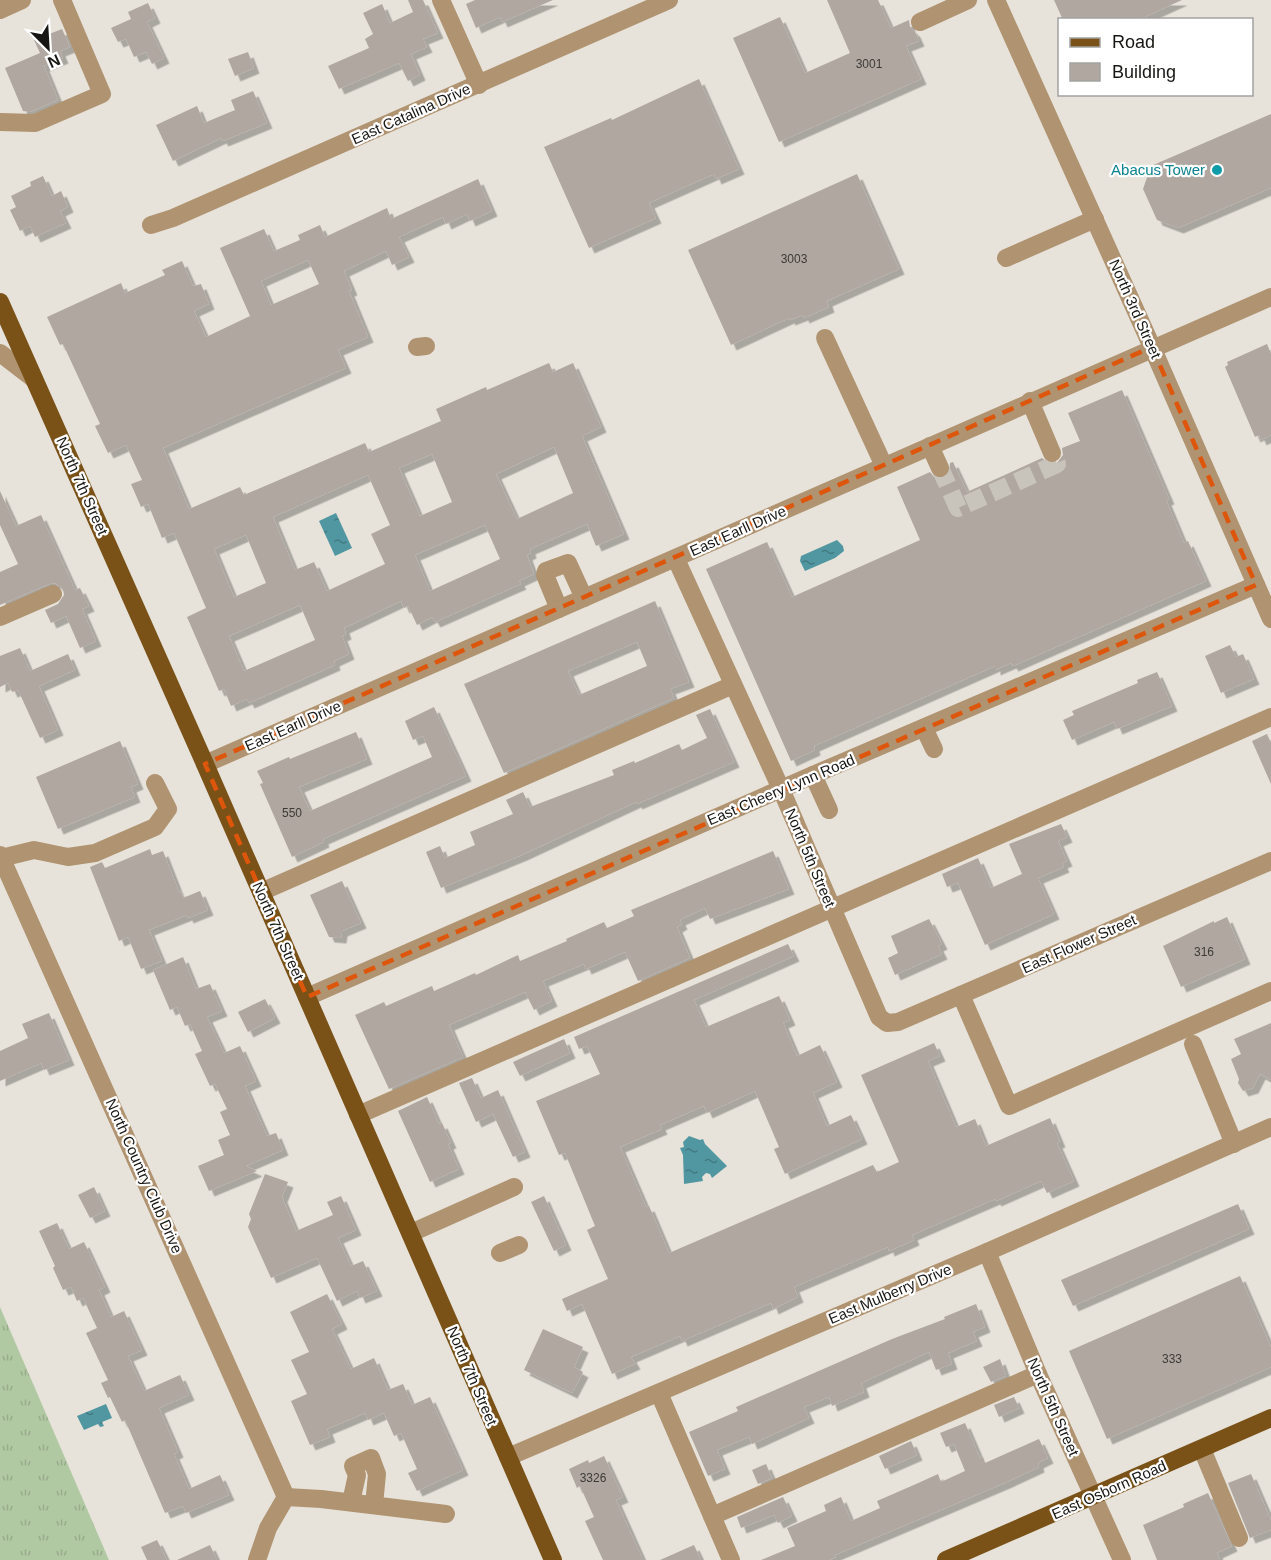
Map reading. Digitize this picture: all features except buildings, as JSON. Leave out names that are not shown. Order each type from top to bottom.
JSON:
[{"type":"main road","name":"North 7th Street","points":[[0,303],[205,764],[553,1560]]},
{"type":"main road","name":"East Osborn Road","points":[[946,1560],[1271,1418]]},
{"type":"street","points":[[0,9],[22,0]]},
{"type":"street","points":[[0,122],[35,123],[102,94],[62,0]]},
{"type":"street","points":[[441,0],[479,85]]},
{"type":"street","name":"East Catalina Drive","points":[[151,225],[173,218],[669,0]]},
{"type":"street","points":[[921,22],[968,0]]},
{"type":"street","name":"North 3rd Street","points":[[996,0],[1271,619]]},
{"type":"street","points":[[1005,258],[1095,219]]},
{"type":"street","name":"East Earll Drive","points":[[205,764],[676,559],[1152,347],[1271,297]]},
{"type":"street","points":[[825,338],[884,466]]},
{"type":"street","points":[[0,353],[34,379]]},
{"type":"street","points":[[1030,401],[1052,453]]},
{"type":"street","points":[[930,446],[940,468]]},
{"type":"street","name":"North 5th Street","points":[[676,559],[781,789],[879,1017],[887,1023]]},
{"type":"street","points":[[560,609],[544,575],[546,571],[568,563],[584,598]]},
{"type":"street","name":"East Cheery Lynn Road","points":[[307,997],[813,775],[1256,585]]},
{"type":"street","points":[[0,617],[53,594]]},
{"type":"street","points":[[261,892],[733,685]]},
{"type":"street","points":[[358,1114],[1271,717]]},
{"type":"street","points":[[924,728],[934,749]]},
{"type":"street","points":[[813,775],[829,810]]},
{"type":"street","points":[[1,856],[34,850],[68,857],[95,853],[155,827],[168,809],[155,783]]},
{"type":"street","name":"North Country Club Drive","points":[[1,856],[286,1497]]},
{"type":"street","name":"East Flower Street","points":[[887,1023],[898,1022],[1271,861]]},
{"type":"street","points":[[961,995],[1009,1107],[1271,991]]},
{"type":"street","points":[[1193,1044],[1234,1144]]},
{"type":"street","name":"East Mulberry Drive","points":[[508,1457],[987,1252],[1271,1127]]},
{"type":"street","points":[[411,1233],[514,1187]]},
{"type":"street","points":[[500,1253],[519,1245]]},
{"type":"street","name":"North 5th Street","points":[[987,1252],[1038,1374],[1122,1560]]},
{"type":"street","points":[[712,1516],[1038,1374]]},
{"type":"street","points":[[659,1393],[731,1560]]},
{"type":"street","points":[[1202,1449],[1239,1538]]},
{"type":"street","points":[[351,1502],[357,1475],[353,1466],[371,1458],[377,1474],[374,1505]]},
{"type":"street","points":[[257,1560],[268,1528],[286,1497],[351,1502],[446,1514]]},
{"type":"highlighted area","points":[[1152,347],[1256,585],[307,997],[205,764]]},
{"type":"green space","points":[[0,1307],[109,1560],[0,1560]]},
{"type":"water","points":[[336,513],[352,548],[335,556],[319,521]]},
{"type":"water","points":[[837,540],[843,546],[844,551],[835,558],[805,571],[800,561],[801,556]]},
{"type":"water","points":[[689,1136],[703,1139],[705,1144],[727,1166],[712,1178],[706,1173],[702,1177],[703,1181],[684,1184],[683,1155],[680,1148],[684,1147],[683,1142]]},
{"type":"water","points":[[106,1404],[112,1418],[102,1422],[104,1426],[100,1427],[98,1424],[84,1430],[77,1416]]},
{"type":"tunnel","points":[[940,468],[958,508],[1057,464],[1052,453]]},
{"type":"place","name":"Abacus Tower","points":[[1217,170]]}]
